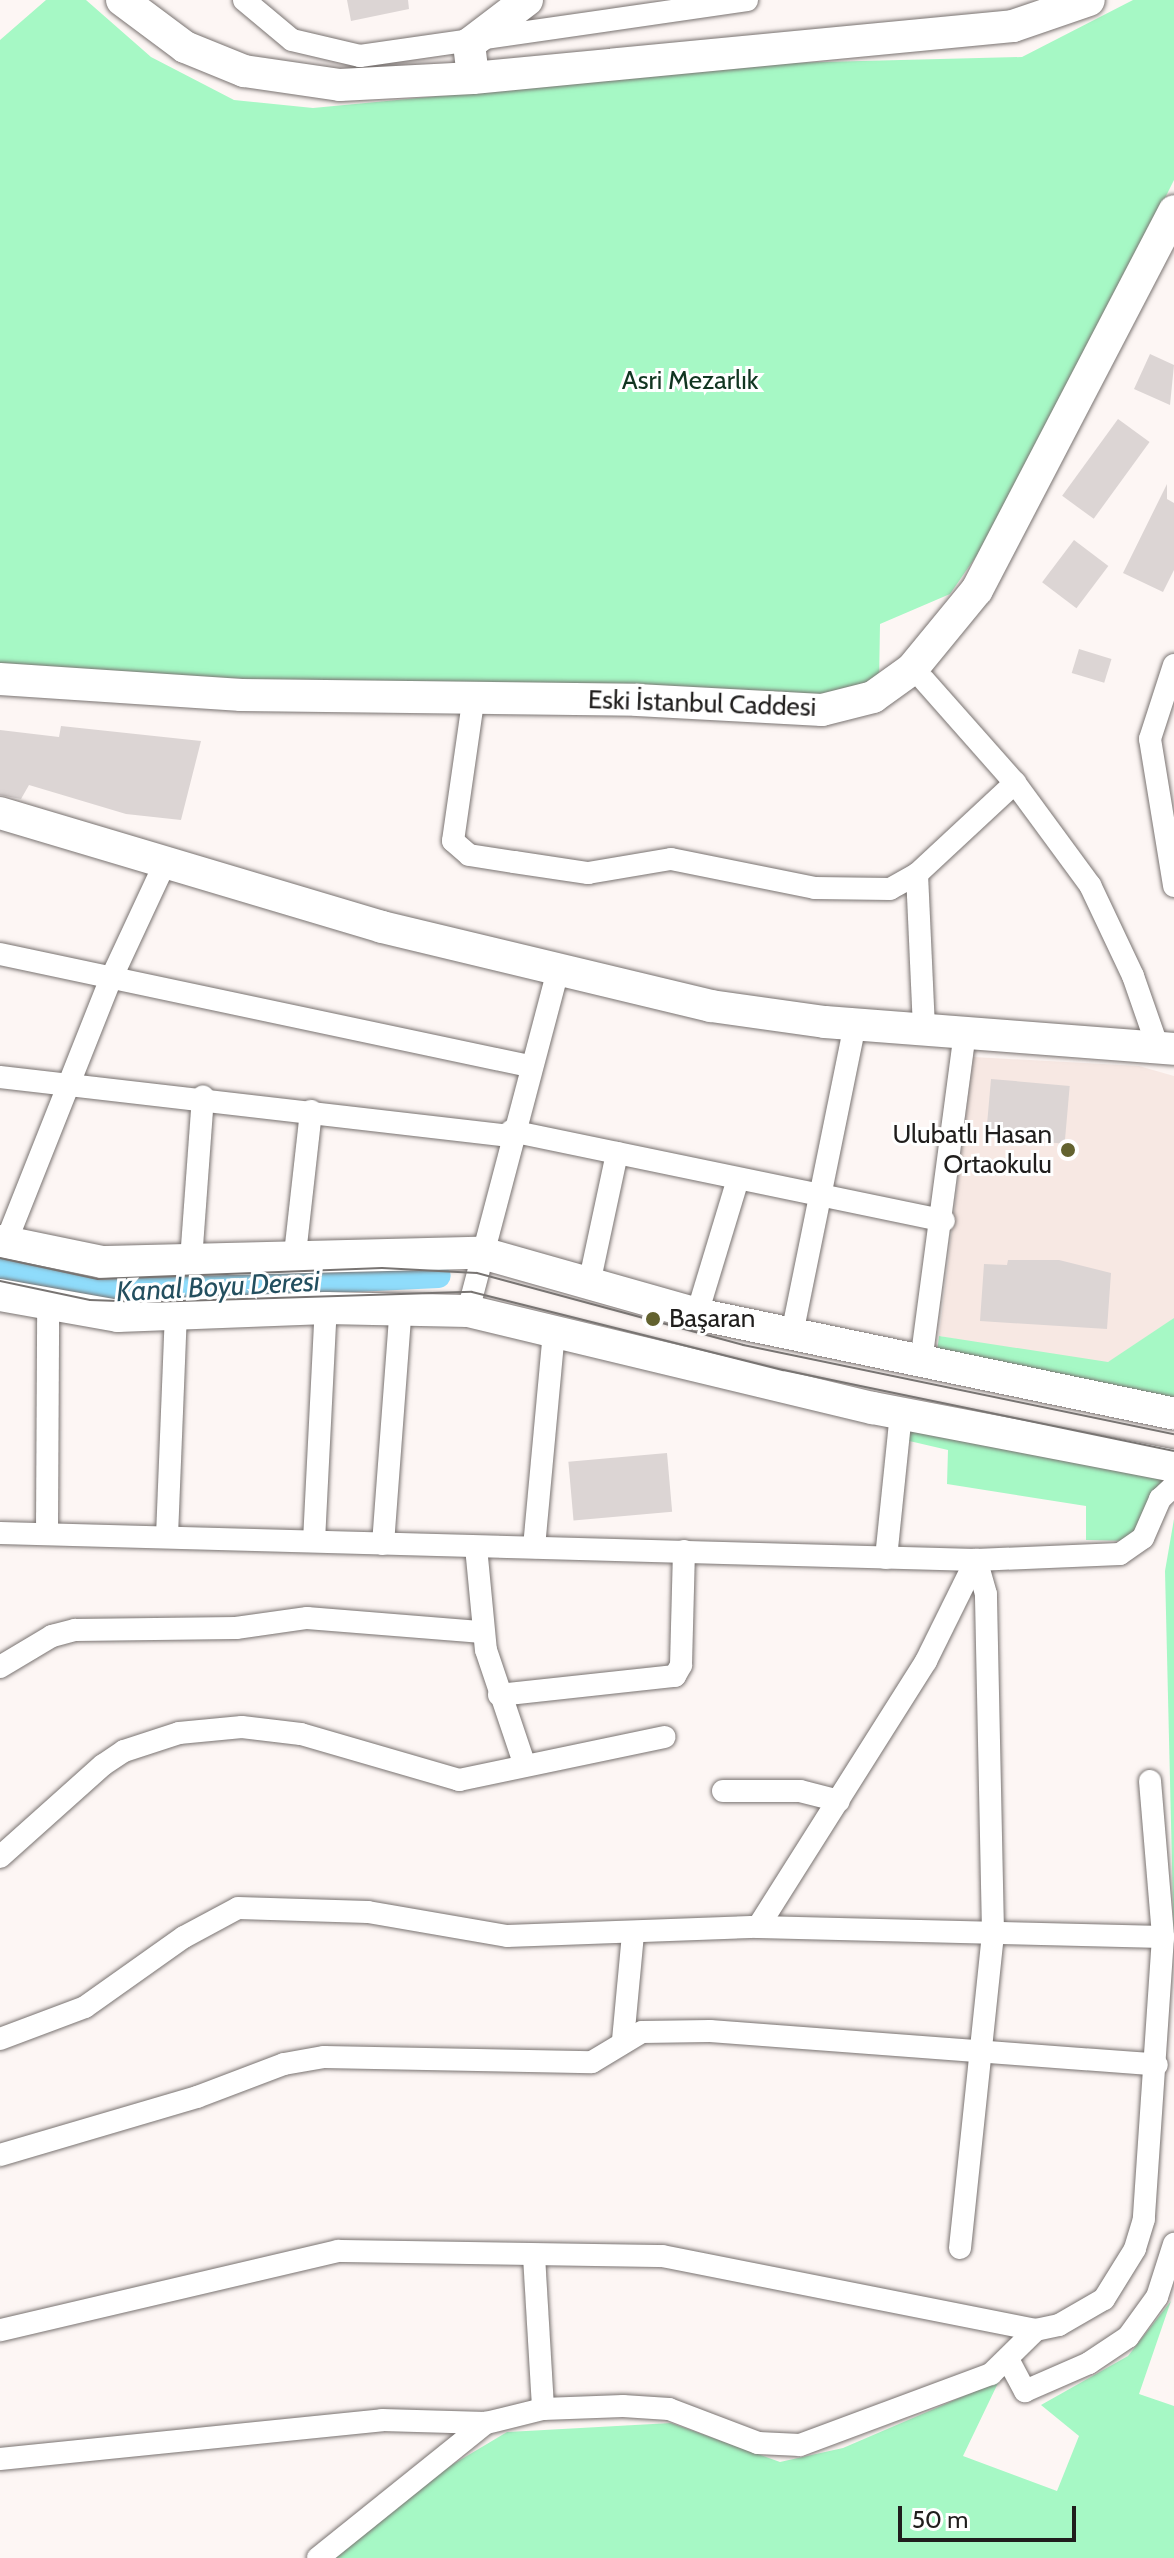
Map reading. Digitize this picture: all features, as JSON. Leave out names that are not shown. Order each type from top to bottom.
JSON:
[{"type":"main road","points":[[122,0],[185,47],[244,71],[340,85],[473,78],[1013,26],[1089,0]]},
{"type":"main road","points":[[473,78],[469,44],[527,0]]},
{"type":"main road","name":"Eski İstanbul Caddesi","points":[[0,687],[241,706],[472,706],[637,700],[822,710],[883,690],[912,669],[977,590],[1174,211]]},
{"type":"main road","name":"Eski İstanbul Caddesi","points":[[0,679],[472,706],[838,720],[880,708],[924,680],[990,597],[1174,235]]},
{"type":"main road","points":[[0,813],[382,927],[559,967],[711,1006],[855,1025],[1165,1047]]},
{"type":"main road","points":[[3,1242],[102,1262],[295,1254],[475,1282],[589,1284],[697,1314],[1174,1414]]},
{"type":"main road","points":[[0,1295],[48,1308],[176,1315],[401,1307],[475,1282],[554,1330],[901,1414],[1174,1466]]},
{"type":"street","points":[[244,0],[274,31],[321,51],[398,55],[747,0]]},
{"type":"street","points":[[1174,665],[1150,739],[1174,886]]},
{"type":"street","points":[[924,680],[1015,783],[1090,885],[1165,1047]]},
{"type":"street","points":[[472,706],[466,782],[451,830],[453,841],[469,855],[588,873],[671,859],[844,892],[890,889],[917,874],[1015,783]]},
{"type":"street","points":[[3,1242],[110,981],[166,861]]},
{"type":"street","points":[[917,874],[924,1030]]},
{"type":"street","points":[[0,954],[110,981],[529,1066]]},
{"type":"street","points":[[475,1282],[510,1133],[559,967]]},
{"type":"street","points":[[792,1334],[855,1025]]},
{"type":"street","points":[[921,1362],[944,1221],[965,1032]]},
{"type":"street","points":[[0,1077],[203,1096],[510,1133],[944,1221]]},
{"type":"street","points":[[191,1260],[203,1096]]},
{"type":"street","points":[[295,1254],[311,1111]]},
{"type":"street","points":[[589,1284],[617,1153]]},
{"type":"street","points":[[697,1314],[738,1179]]},
{"type":"street","points":[[383,1544],[401,1307]]},
{"type":"street","points":[[47,1532],[48,1308]]},
{"type":"street","points":[[314,1541],[326,1308]]},
{"type":"street","points":[[167,1536],[176,1315]]},
{"type":"street","points":[[534,1547],[554,1330]]},
{"type":"street","points":[[886,1558],[901,1414]]},
{"type":"street","points":[[0,1533],[976,1560],[1120,1554],[1143,1538],[1160,1499],[1174,1486]]},
{"type":"street","points":[[476,1547],[482,1632],[499,1695],[524,1763]]},
{"type":"street","points":[[499,1695],[675,1676],[681,1665],[684,1551]]},
{"type":"street","points":[[758,1927],[953,1615],[976,1560]]},
{"type":"street","points":[[960,2248],[993,1932],[986,1594],[976,1560]]},
{"type":"street","points":[[0,1667],[52,1636],[75,1630],[236,1628],[307,1618],[482,1632]]},
{"type":"street","points":[[0,1857],[103,1765],[124,1751],[179,1733],[242,1727],[301,1734],[449,1780],[665,1737]]},
{"type":"street","points":[[0,2330],[338,2251],[701,2261],[1036,2330],[1084,2315],[1104,2299],[1135,2249],[1144,2219],[1157,2065],[1163,1937],[1150,1781]]},
{"type":"street","points":[[723,1791],[787,1790],[839,1801]]},
{"type":"street","points":[[0,2039],[85,2007],[184,1937],[238,1908],[368,1912],[507,1936],[633,1935],[758,1927],[1163,1937]]},
{"type":"street","points":[[623,2040],[633,1935]]},
{"type":"street","points":[[0,2155],[302,2059],[592,2062],[623,2040],[642,2032],[710,2031],[1157,2065]]},
{"type":"street","points":[[1010,2363],[1025,2391],[1089,2363],[1128,2337],[1157,2297],[1174,2244]]},
{"type":"street","points":[[534,2256],[543,2409]]},
{"type":"street","points":[[0,2459],[382,2420],[486,2423],[543,2409],[669,2409],[758,2443],[800,2445],[1010,2363],[1036,2330]]},
{"type":"street","points":[[318,2558],[486,2423]]},
{"type":"shaded area","name":"Ulubatlı Hasan Ortaokulu","points":[[973,1057],[1139,1066],[1174,1076],[1174,1318],[1130,1352],[1108,1362],[1076,1361],[939,1336]]},
{"type":"green space","name":"Asri Mezarlık","points":[[46,0],[86,0],[151,57],[234,100],[313,108],[784,63],[1022,57],[1133,0],[1174,0],[1174,180],[1011,506],[950,594],[880,624],[879,683],[821,702],[0,669],[0,40]]},
{"type":"green space","points":[[1174,1318],[1174,1405],[936,1360],[939,1336],[1108,1362]]},
{"type":"green space","points":[[908,1421],[1166,1478],[1131,1541],[1086,1540],[1086,1506],[947,1484],[948,1450],[905,1440]]},
{"type":"green space","points":[[1174,1519],[1174,1948],[1165,1571]]},
{"type":"green space","points":[[1171,2301],[1139,2394],[1174,2406],[1174,2558],[334,2558],[435,2475],[507,2432],[671,2423],[780,2462],[843,2448],[999,2381],[963,2456],[1057,2491],[1079,2436],[1041,2405],[1128,2356]]},
{"type":"building","points":[[347,0],[408,0],[409,9],[351,21]]},
{"type":"building","points":[[1150,354],[1174,365],[1170,405],[1134,389]]},
{"type":"building","points":[[1118,419],[1150,442],[1094,519],[1062,496]]},
{"type":"building","points":[[1167,484],[1167,499],[1174,503],[1174,570],[1163,592],[1123,573]]},
{"type":"building","points":[[1074,540],[1108,566],[1076,608],[1042,582]]},
{"type":"building","points":[[1079,649],[1112,659],[1104,683],[1072,673]]},
{"type":"building","points":[[61,726],[201,741],[181,820],[126,814],[29,785],[21,799],[0,795],[0,730],[59,737]]},
{"type":"building","points":[[991,1079],[1070,1086],[1065,1144],[986,1137]]},
{"type":"building","points":[[1008,1260],[1059,1260],[1111,1273],[1107,1329],[980,1321],[984,1264],[1007,1265]]},
{"type":"building","points":[[667,1453],[672,1512],[574,1520],[568,1462]]},
{"type":"waterway","name":"Kanal Boyu Deresi","points":[[0,1269],[100,1292],[439,1276]]},
{"type":"tram line","points":[[0,1258],[98,1279],[382,1268],[477,1273],[743,1345],[1174,1434]]},
{"type":"tram line","points":[[0,1281],[90,1300],[148,1302],[472,1292],[783,1370],[1174,1451]]},
{"type":"place","name":"Ulubatlı Hasan Ortaokulu","points":[[1068,1150]]},
{"type":"place","name":"Başaran","points":[[653,1319]]}]
